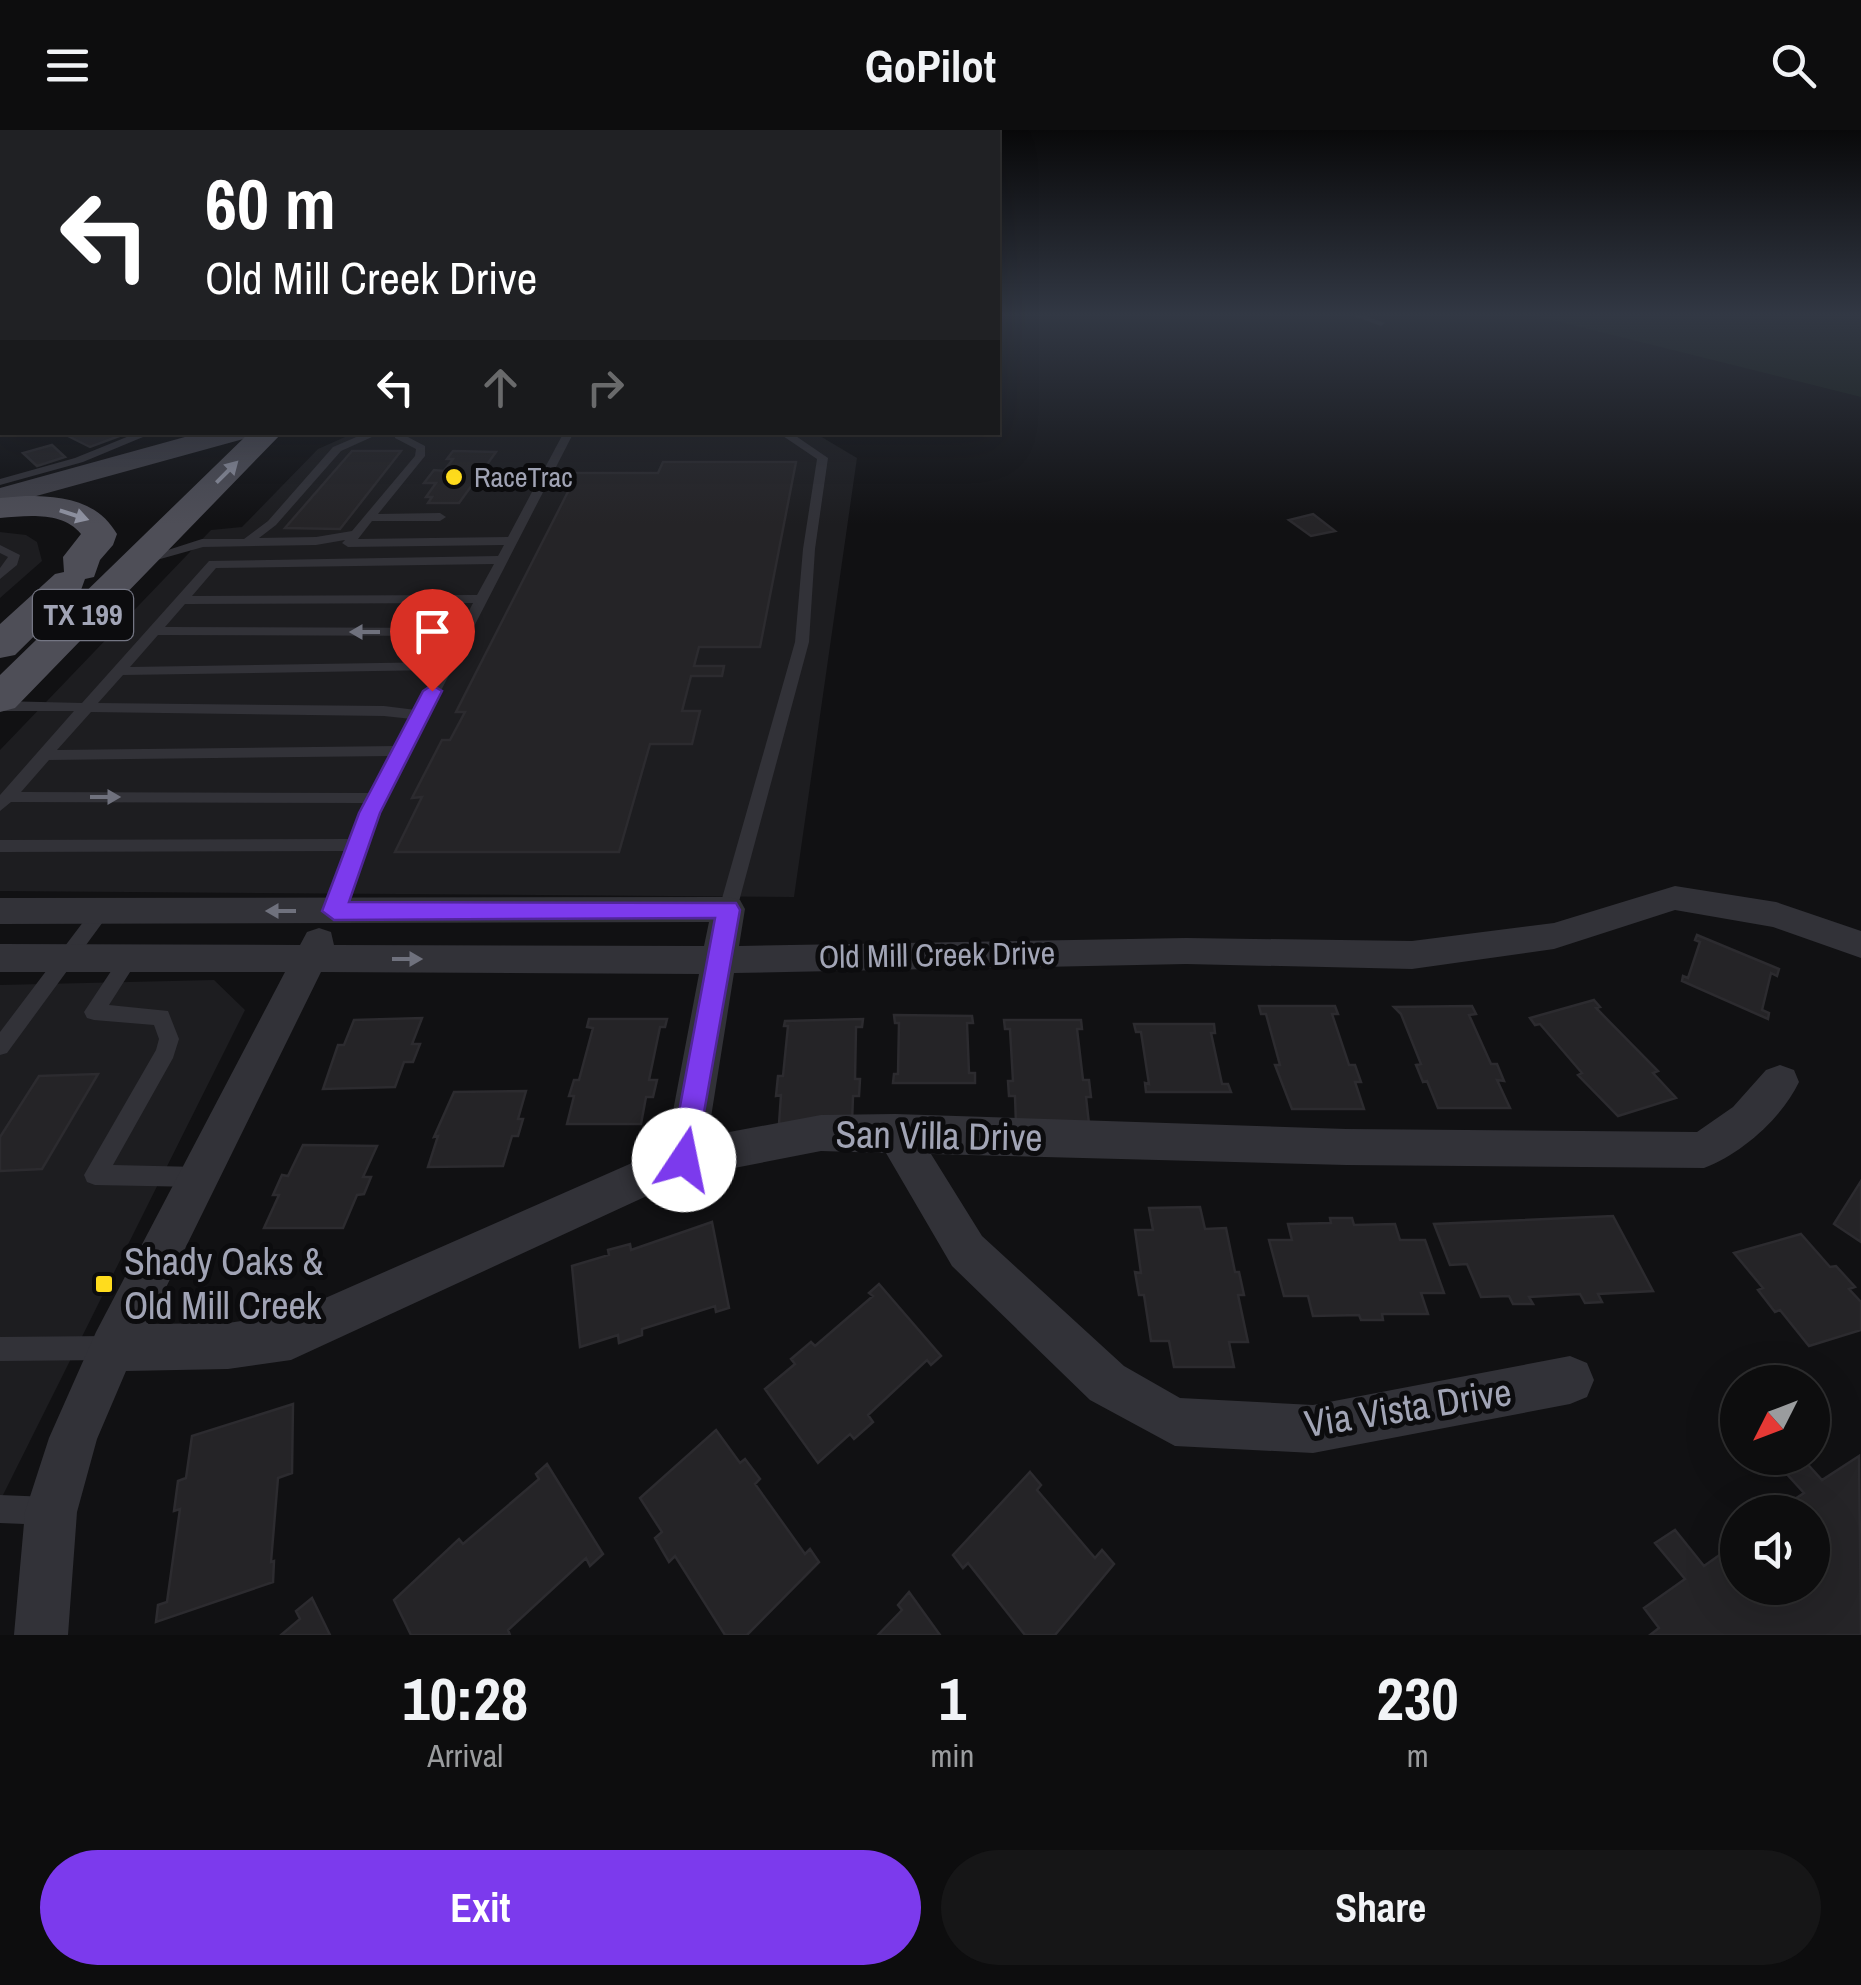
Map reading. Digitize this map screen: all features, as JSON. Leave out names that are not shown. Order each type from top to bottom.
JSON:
[{"type":"main road","name":"TX 199","points":[[17,625],[230,435]]},
{"type":"main road","name":"TX 199","points":[[0,702],[136,562],[189,533],[266,435]]},
{"type":"main road","points":[[0,508],[32,506],[86,517],[96,524],[99,534],[81,557],[81,569]]},
{"type":"street","points":[[0,498],[225,435]]},
{"type":"street","name":"Old Mill Creek Drive","points":[[0,958],[722,960],[1167,951],[1412,955],[1554,936],[1675,898],[1776,915],[1861,945]]},
{"type":"street","points":[[0,911],[728,910],[684,1160]]},
{"type":"street","points":[[39,1634],[51,1512],[73,1438],[112,1348],[334,911]]},
{"type":"street","name":"San Villa Drive","points":[[112,1348],[228,1346],[290,1337],[684,1160],[820,1133],[1346,1147],[1704,1150],[1746,1119],[1780,1082]]},
{"type":"street","name":"Via Vista Drive","points":[[894,1132],[967,1250],[1107,1383],[1175,1422],[1313,1429],[1570,1380]]},
{"type":"lane","points":[[0,482],[79,460],[142,435]]},
{"type":"lane","points":[[248,541],[272,522],[337,449],[371,435]]},
{"type":"lane","points":[[330,563],[420,456],[422,448],[400,435]]},
{"type":"lane","points":[[334,911],[377,798],[567,435]]},
{"type":"lane","points":[[728,910],[802,642],[808,549],[823,458],[787,435]]},
{"type":"lane","points":[[371,518],[440,517]]},
{"type":"lane","points":[[189,533],[248,541],[510,541]]},
{"type":"lane","points":[[0,549],[14,555],[0,575]]},
{"type":"lane","points":[[4,801],[213,564],[499,560]]},
{"type":"lane","points":[[181,600],[480,599]]},
{"type":"lane","points":[[154,632],[462,632]]},
{"type":"lane","points":[[118,671],[445,666]]},
{"type":"lane","points":[[0,702],[87,707],[384,710],[420,715]]},
{"type":"lane","points":[[44,756],[402,751]]},
{"type":"lane","points":[[4,801],[377,798]]},
{"type":"lane","points":[[0,846],[358,845]]},
{"type":"lane","points":[[0,1047],[102,910]]},
{"type":"lane","points":[[130,958],[94,1012],[160,1018],[169,1039],[166,1052],[95,1175],[199,1177]]},
{"type":"lane","points":[[0,1349],[112,1348]]},
{"type":"lane","points":[[0,1509],[51,1512]]},
{"type":"shaded area","points":[[1810,384],[1861,384],[1861,397]]},
{"type":"shaded area","points":[[350,435],[818,435],[857,458],[794,897],[0,891],[0,750],[211,530],[242,527],[318,449]]},
{"type":"shaded area","points":[[0,532],[26,535],[37,542],[42,561],[0,598]]},
{"type":"shaded area","points":[[214,980],[245,1010],[0,1501],[0,985]]},
{"type":"building","points":[[66,435],[122,435],[90,447]]},
{"type":"building","points":[[52,445],[65,457],[37,466],[23,453]]},
{"type":"building","points":[[352,451],[401,451],[340,529],[285,528]]},
{"type":"building","name":"RaceTrac","points":[[453,451],[496,452],[459,503],[428,503],[432,497],[426,497],[436,483],[424,483],[434,470],[444,471],[453,459],[447,459]]},
{"type":"building","points":[[663,462],[796,462],[760,647],[699,647],[694,666],[724,666],[722,676],[691,676],[682,711],[700,711],[692,744],[650,744],[619,852],[395,852],[422,797],[412,798],[442,740],[450,740],[465,712],[456,712],[575,478],[567,478],[569,473],[658,473]]},
{"type":"building","points":[[1313,514],[1335,531],[1311,536],[1289,520]]},
{"type":"building","points":[[1697,935],[1779,969],[1777,976],[1771,973],[1762,1010],[1769,1013],[1768,1019],[1682,981],[1683,976],[1688,978],[1700,942],[1695,940]]},
{"type":"building","points":[[1594,1000],[1600,1007],[1596,1008],[1658,1071],[1653,1073],[1676,1098],[1618,1116],[1578,1075],[1582,1073],[1540,1024],[1535,1025],[1530,1018]]},
{"type":"building","points":[[1259,1006],[1335,1006],[1338,1014],[1332,1014],[1349,1065],[1355,1065],[1361,1082],[1355,1082],[1364,1109],[1292,1109],[1275,1065],[1280,1065],[1266,1014],[1261,1014]]},
{"type":"building","points":[[1472,1006],[1476,1014],[1469,1015],[1491,1064],[1497,1064],[1504,1081],[1497,1080],[1510,1108],[1438,1108],[1416,1065],[1421,1064],[1401,1014],[1394,1007]]},
{"type":"building","points":[[894,1015],[972,1016],[973,1023],[967,1023],[969,1073],[975,1073],[975,1083],[893,1083],[894,1074],[898,1074],[899,1023],[895,1023]]},
{"type":"building","points":[[422,1018],[412,1044],[420,1044],[413,1062],[404,1062],[395,1087],[323,1089],[338,1045],[344,1045],[354,1020]]},
{"type":"building","points":[[589,1019],[667,1019],[665,1027],[660,1027],[649,1080],[657,1080],[653,1097],[646,1097],[641,1124],[567,1124],[574,1096],[569,1096],[574,1080],[579,1080],[593,1028],[587,1027]]},
{"type":"building","points":[[863,1019],[862,1027],[856,1027],[855,1079],[860,1079],[859,1096],[853,1096],[852,1123],[779,1124],[781,1095],[776,1096],[778,1076],[783,1076],[788,1026],[784,1026],[785,1021]]},
{"type":"building","points":[[1004,1020],[1081,1020],[1082,1029],[1077,1029],[1083,1080],[1089,1080],[1089,1124],[1016,1124],[1015,1096],[1009,1096],[1008,1081],[1013,1081],[1010,1029],[1005,1029]]},
{"type":"building","points":[[1134,1024],[1214,1024],[1215,1033],[1211,1033],[1222,1084],[1228,1084],[1231,1092],[1146,1092],[1145,1083],[1149,1084],[1141,1032],[1136,1032]]},
{"type":"building","points":[[98,1074],[42,1169],[0,1171],[0,1137],[39,1076]]},
{"type":"building","points":[[526,1091],[518,1136],[512,1136],[503,1166],[428,1167],[438,1136],[434,1137],[454,1092]]},
{"type":"building","points":[[303,1145],[377,1146],[363,1177],[371,1177],[364,1194],[357,1195],[343,1228],[264,1228],[279,1195],[273,1195],[282,1175],[288,1176]]},
{"type":"building","points":[[1861,1181],[1861,1242],[1834,1224]]},
{"type":"building","points":[[1200,1207],[1205,1229],[1226,1228],[1244,1295],[1238,1295],[1248,1342],[1229,1342],[1234,1367],[1174,1367],[1169,1341],[1151,1341],[1144,1295],[1139,1295],[1135,1272],[1141,1273],[1135,1230],[1153,1230],[1149,1208]]},
{"type":"building","points":[[1613,1216],[1653,1291],[1598,1294],[1602,1302],[1585,1303],[1580,1294],[1529,1297],[1533,1304],[1513,1304],[1509,1296],[1481,1297],[1467,1264],[1450,1265],[1434,1224]]},
{"type":"building","points":[[1330,1218],[1352,1218],[1354,1225],[1395,1224],[1400,1240],[1425,1240],[1444,1293],[1421,1293],[1428,1314],[1382,1314],[1383,1320],[1361,1320],[1359,1315],[1313,1316],[1308,1296],[1284,1296],[1269,1240],[1292,1240],[1288,1224],[1331,1223]]},
{"type":"building","points":[[712,1222],[729,1308],[716,1312],[715,1306],[642,1329],[642,1335],[619,1343],[618,1335],[580,1347],[572,1266],[609,1255],[608,1250],[630,1244],[631,1250]]},
{"type":"building","points":[[1801,1234],[1830,1267],[1836,1266],[1855,1287],[1849,1289],[1861,1302],[1861,1330],[1809,1346],[1780,1310],[1775,1312],[1758,1290],[1763,1288],[1734,1253]]},
{"type":"building","points":[[879,1284],[941,1356],[931,1365],[927,1360],[868,1415],[873,1422],[854,1439],[850,1434],[818,1463],[765,1389],[795,1364],[791,1359],[811,1342],[815,1346],[873,1296],[869,1293]]},
{"type":"building","points":[[293,1404],[292,1473],[278,1478],[273,1582],[156,1622],[158,1605],[167,1602],[180,1509],[174,1511],[178,1481],[186,1478],[192,1436]]},
{"type":"building","points":[[716,1430],[740,1463],[745,1459],[760,1479],[755,1484],[805,1554],[810,1549],[819,1562],[747,1635],[725,1635],[675,1556],[669,1562],[655,1538],[662,1532],[640,1498]]},
{"type":"building","points":[[1859,1456],[1861,1635],[1650,1635],[1659,1628],[1644,1608],[1685,1579],[1655,1543],[1675,1530],[1704,1566],[1720,1555],[1720,1605],[1830,1605],[1830,1495],[1801,1495],[1804,1493],[1788,1475],[1817,1475],[1822,1480]]},
{"type":"building","points":[[547,1464],[603,1554],[590,1566],[586,1558],[508,1630],[510,1635],[411,1635],[394,1600],[459,1539],[463,1544],[539,1479],[536,1474]]},
{"type":"building","points":[[1030,1472],[1041,1485],[1037,1490],[1095,1558],[1102,1550],[1114,1564],[1055,1635],[1025,1635],[968,1563],[963,1568],[953,1555]]},
{"type":"building","points":[[909,1592],[940,1635],[878,1635],[902,1610],[898,1605]]},
{"type":"building","points":[[312,1598],[330,1635],[281,1635],[300,1619],[296,1611]]},
{"type":"place","name":"RaceTrac","points":[[454,477]]},
{"type":"place","name":"Shady Oaks & Old Mill Creek","points":[[104,1284]]},
{"type":"route","points":[[432,691],[370,813],[334,911],[728,910],[684,1160]]}]
